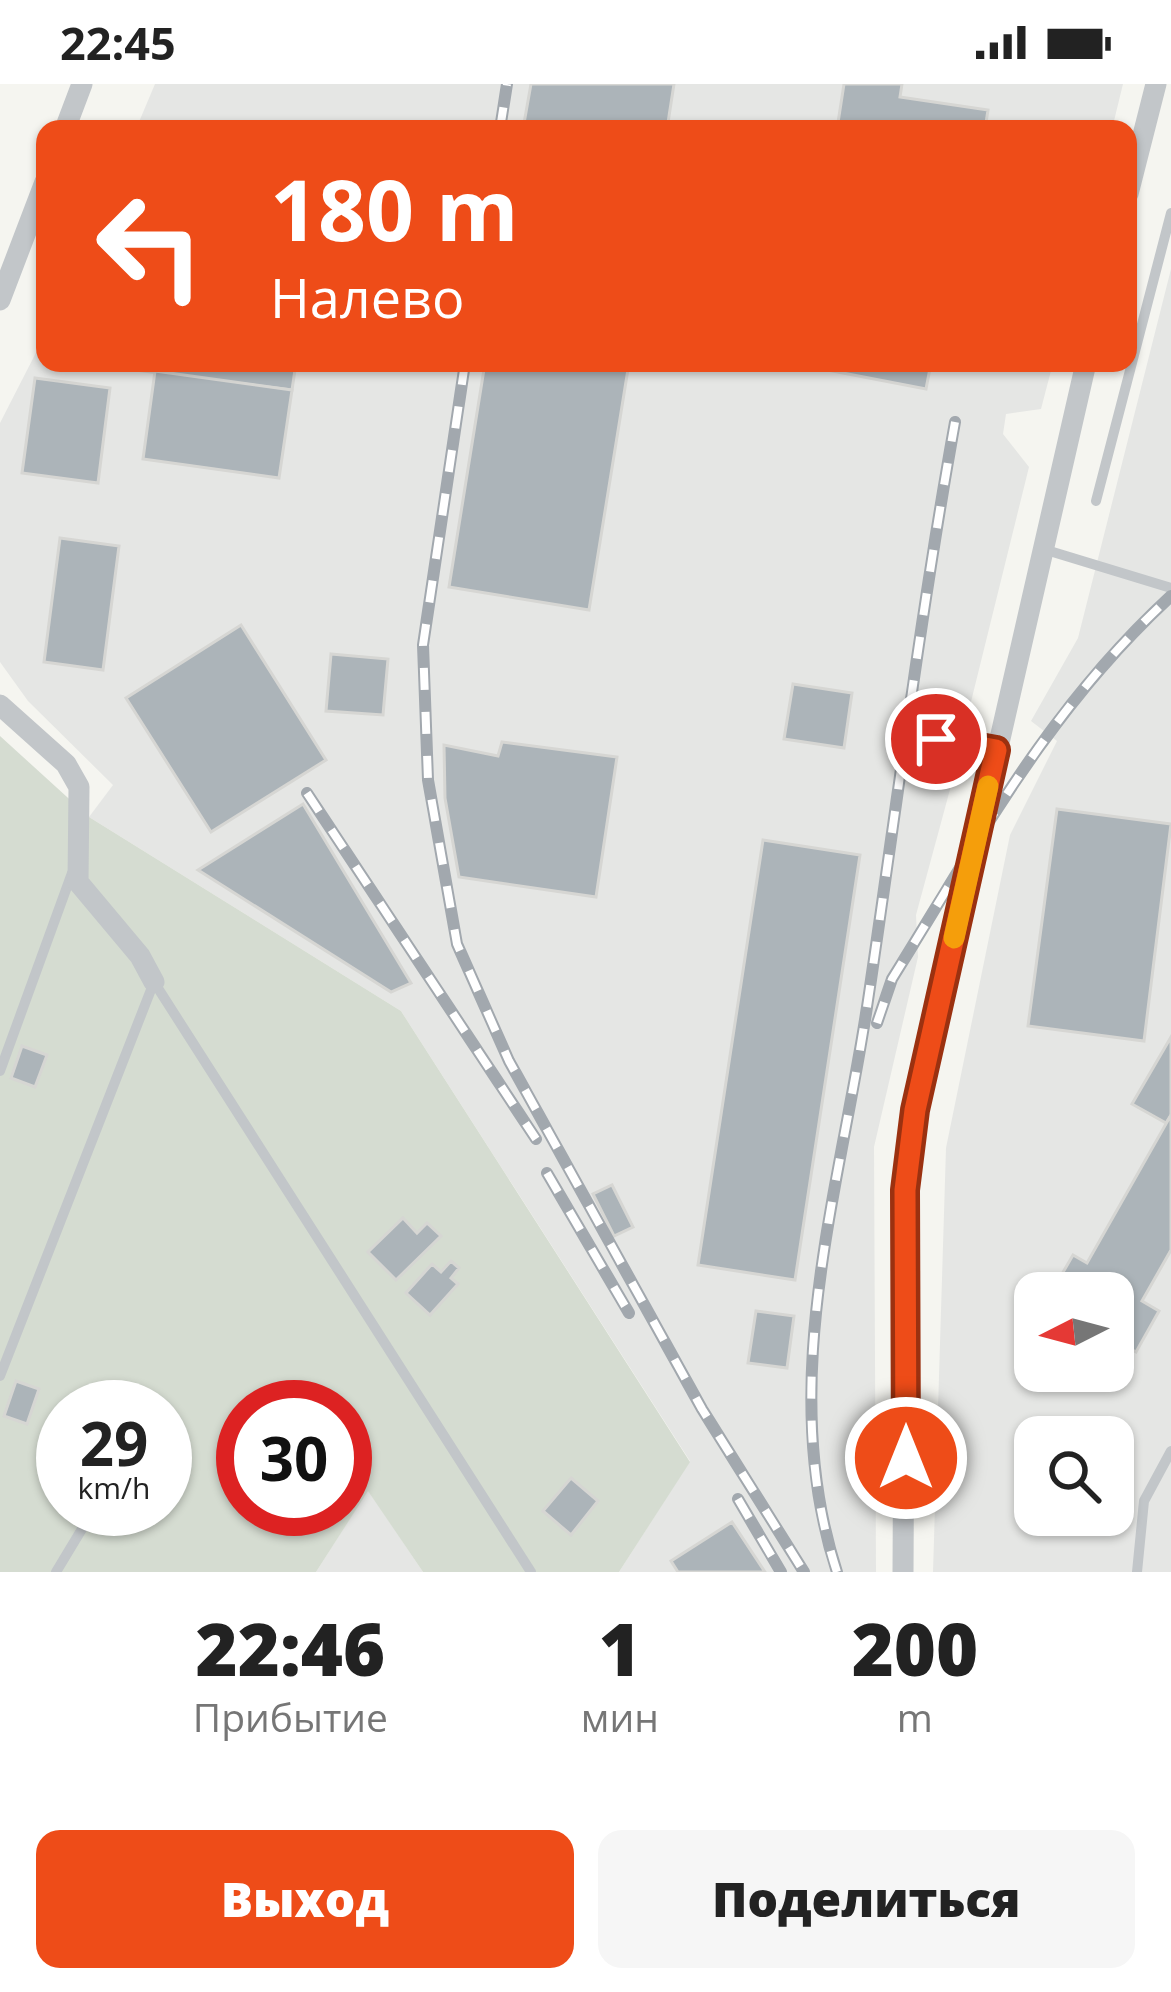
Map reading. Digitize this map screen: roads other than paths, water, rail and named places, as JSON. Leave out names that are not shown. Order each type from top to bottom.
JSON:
[{"type":"street","points":[[68,120],[82,84]]},
{"type":"street","points":[[1137,159],[1156,84]]},
{"type":"street","points":[[0,300],[36,206]]},
{"type":"street","points":[[903,1572],[905,1190],[915,1110],[1084,372]]},
{"type":"street","points":[[0,705],[66,764],[80,788],[78,882],[140,956],[154,982]]},
{"type":"lane","points":[[1137,344],[1171,213]]},
{"type":"lane","points":[[1096,501],[1130,372]]},
{"type":"lane","points":[[1040,548],[1171,588]]},
{"type":"lane","points":[[936,739],[996,750]]},
{"type":"lane","points":[[0,1071],[77,859]]},
{"type":"lane","points":[[0,1376],[154,982]]},
{"type":"lane","points":[[154,982],[531,1572]]},
{"type":"lane","points":[[1138,1572],[1144,1501],[1171,1451]]},
{"type":"lane","points":[[56,1572],[78,1536]]},
{"type":"railway","points":[[501,120],[507,84]]},
{"type":"railway","points":[[464,372],[423,645],[428,780],[457,944],[509,1061],[702,1409],[804,1572]]},
{"type":"railway","points":[[837,1572],[820,1502],[812,1431],[819,1290],[867,1007],[955,422]]},
{"type":"railway","points":[[877,1023],[892,979],[1018,777],[1088,684],[1171,596]]},
{"type":"railway","points":[[307,793],[536,1139]]},
{"type":"railway","points":[[547,1173],[629,1313]]},
{"type":"railway","points":[[738,1499],[781,1572]]}]
